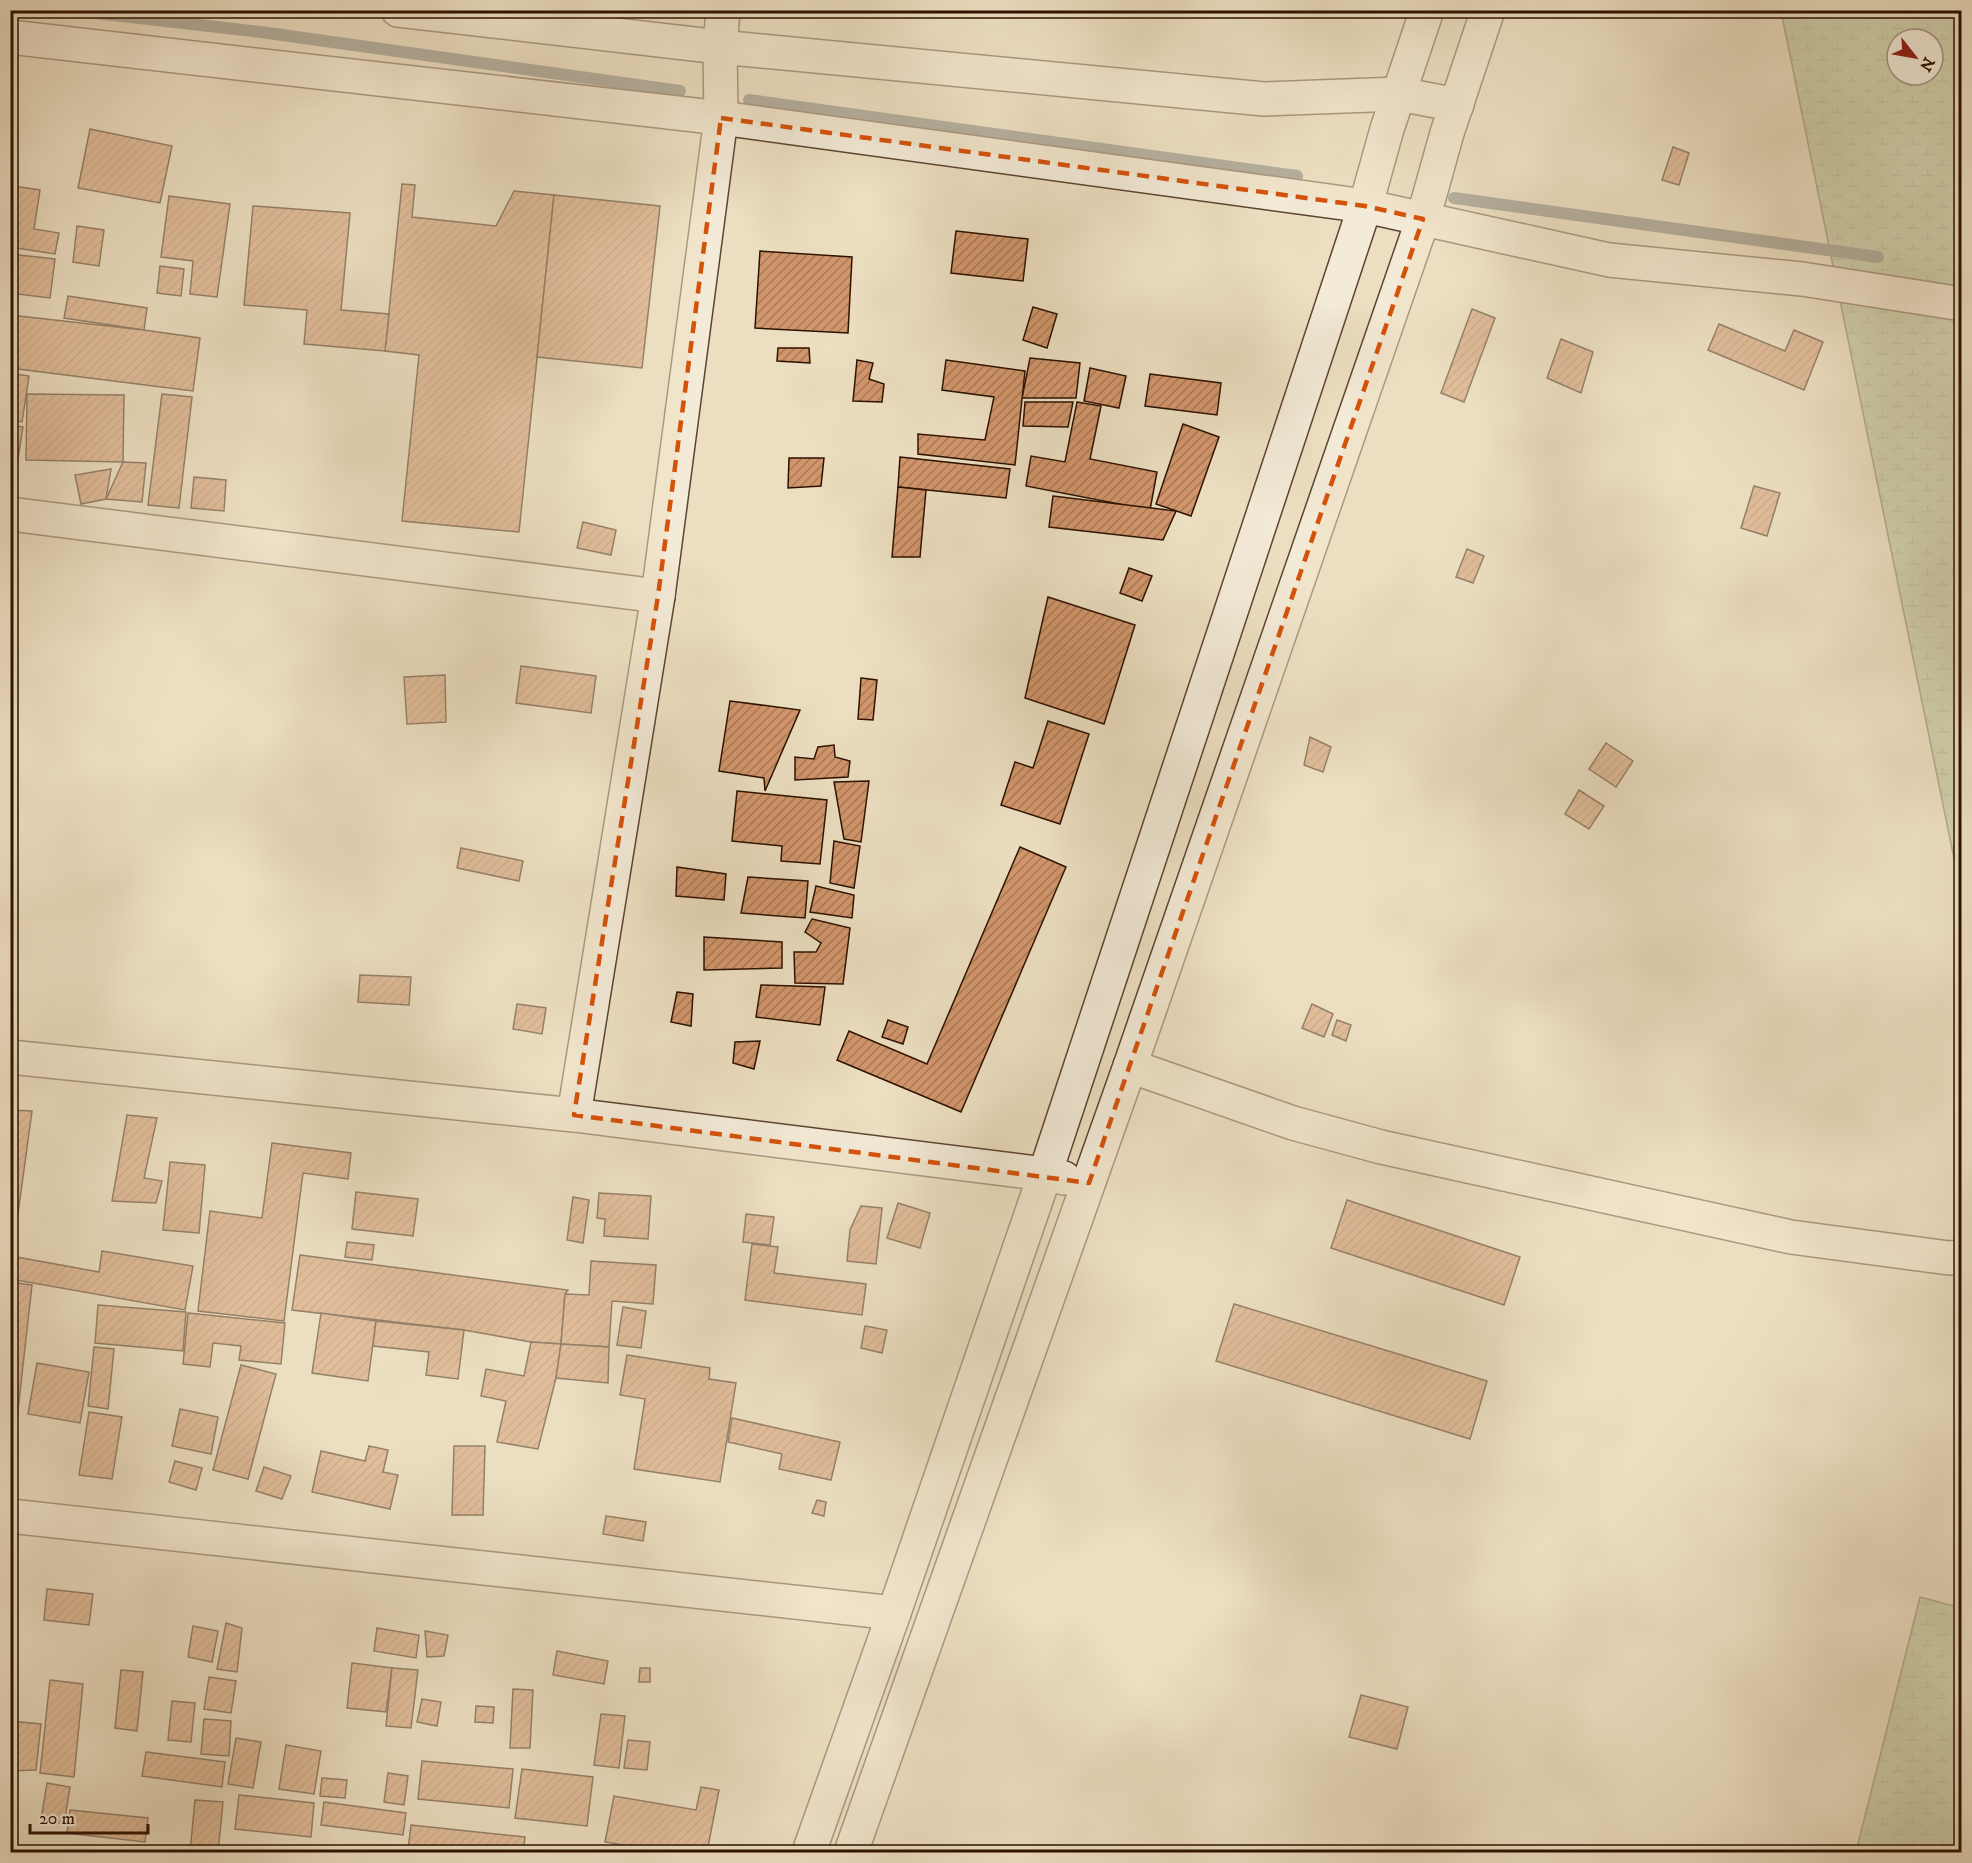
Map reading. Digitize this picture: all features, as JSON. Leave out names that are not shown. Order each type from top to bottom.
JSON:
[{"type":"street","points":[[398,10],[720,47],[1264,99],[1399,94],[1457,105]]},
{"type":"street","points":[[574,1115],[658,596],[721,118],[720,47],[723,10]]},
{"type":"street","points":[[809,1852],[1045,1174],[1365,206],[1427,10]]},
{"type":"street","points":[[851,1852],[1131,1066],[1423,219],[1447,133],[1488,10]]},
{"type":"street","points":[[10,38],[721,118],[1365,206],[1610,260],[1802,279],[1962,304]]},
{"type":"street","points":[[10,514],[658,596]]},
{"type":"street","points":[[10,1057],[574,1115],[1045,1174],[1089,1183]]},
{"type":"street","points":[[1131,1066],[1293,1123],[1381,1147],[1468,1167],[1791,1237],[1949,1258],[1962,1257]]},
{"type":"street","points":[[10,1516],[894,1613]]},
{"type":"highlighted area","points":[[721,118],[1365,206],[1423,219],[1089,1183],[574,1115],[658,596]]},
{"type":"green space","points":[[1781,11],[1961,11],[1961,885],[1959,883]]},
{"type":"green space","points":[[1920,1597],[1961,1608],[1961,1852],[1856,1852]]},
{"type":"building","points":[[90,129],[172,146],[160,203],[78,188]]},
{"type":"building","points":[[1673,147],[1689,153],[1679,185],[1662,180]]},
{"type":"building","points":[[402,184],[415,185],[412,217],[496,226],[514,191],[554,195],[519,532],[402,521],[419,355],[385,351]]},
{"type":"building","points":[[13,186],[40,190],[34,229],[59,233],[55,254],[10,247],[10,199]]},
{"type":"building","points":[[554,195],[660,206],[642,368],[537,357]]},
{"type":"building","points":[[169,196],[230,204],[217,297],[190,294],[193,261],[161,257]]},
{"type":"building","points":[[253,206],[350,213],[341,310],[389,314],[385,351],[304,344],[307,310],[244,305]]},
{"type":"building","points":[[77,226],[104,230],[99,266],[73,262]]},
{"type":"building","points":[[956,231],[1028,239],[1023,281],[951,273]]},
{"type":"building","points":[[760,251],[852,257],[848,333],[755,328]]},
{"type":"building","points":[[10,254],[55,259],[50,298],[10,293]]},
{"type":"building","points":[[160,266],[184,269],[181,296],[157,293]]},
{"type":"building","points":[[68,296],[147,308],[144,330],[64,318]]},
{"type":"building","points":[[1033,307],[1057,314],[1047,348],[1023,340]]},
{"type":"building","points":[[1472,309],[1495,318],[1464,402],[1441,393]]},
{"type":"building","points":[[10,315],[200,338],[193,391],[10,368]]},
{"type":"building","points":[[1719,324],[1785,351],[1794,330],[1823,342],[1804,390],[1708,350]]},
{"type":"building","points":[[1561,339],[1593,352],[1581,393],[1547,378]]},
{"type":"building","points":[[778,348],[809,348],[810,363],[777,361]]},
{"type":"building","points":[[1030,358],[1080,363],[1076,398],[1022,398]]},
{"type":"building","points":[[857,360],[873,363],[869,379],[884,384],[882,402],[853,401]]},
{"type":"building","points":[[946,360],[1025,371],[1015,465],[918,454],[918,434],[985,440],[994,397],[942,390]]},
{"type":"building","points":[[1090,368],[1126,376],[1119,408],[1084,401]]},
{"type":"building","points":[[10,373],[29,376],[22,422],[10,420]]},
{"type":"building","points":[[1150,374],[1221,383],[1217,415],[1145,406]]},
{"type":"building","points":[[27,394],[124,395],[123,462],[26,460]]},
{"type":"building","points":[[162,394],[192,397],[179,508],[148,505]]},
{"type":"building","points":[[1025,402],[1073,402],[1068,427],[1023,426]]},
{"type":"building","points":[[1077,402],[1101,406],[1090,459],[1157,472],[1150,510],[1026,486],[1031,456],[1065,462]]},
{"type":"building","points":[[1183,424],[1219,437],[1191,516],[1156,504]]},
{"type":"building","points":[[10,425],[23,427],[15,478],[10,477]]},
{"type":"building","points":[[900,457],[1010,469],[1006,498],[898,487]]},
{"type":"building","points":[[789,458],[824,458],[821,486],[788,488]]},
{"type":"building","points":[[123,462],[146,463],[142,502],[106,499]]},
{"type":"building","points":[[111,469],[106,499],[81,504],[75,475]]},
{"type":"building","points":[[194,477],[226,480],[224,511],[191,508]]},
{"type":"building","points":[[1754,486],[1780,493],[1767,536],[1741,528]]},
{"type":"building","points":[[898,487],[926,490],[920,557],[892,557]]},
{"type":"building","points":[[1053,496],[1176,511],[1163,540],[1049,527]]},
{"type":"building","points":[[583,522],[616,530],[611,555],[577,548]]},
{"type":"building","points":[[1467,549],[1484,556],[1473,583],[1456,577]]},
{"type":"building","points":[[1129,568],[1152,576],[1142,601],[1120,593]]},
{"type":"building","points":[[1048,597],[1135,625],[1104,724],[1025,698]]},
{"type":"building","points":[[521,666],[596,676],[591,713],[516,703]]},
{"type":"building","points":[[445,675],[446,722],[407,724],[404,677]]},
{"type":"building","points":[[861,678],[877,680],[873,720],[858,719]]},
{"type":"building","points":[[730,701],[800,710],[765,791],[764,778],[719,771]]},
{"type":"building","points":[[1048,721],[1089,734],[1060,824],[1001,805],[1015,762],[1033,768]]},
{"type":"building","points":[[1310,737],[1331,747],[1323,772],[1304,765]]},
{"type":"building","points":[[1606,743],[1633,761],[1616,787],[1589,769]]},
{"type":"building","points":[[834,745],[835,757],[850,761],[848,777],[795,780],[795,757],[814,759],[818,747]]},
{"type":"building","points":[[869,781],[861,842],[844,839],[834,782]]},
{"type":"building","points":[[1579,790],[1604,806],[1589,829],[1565,814]]},
{"type":"building","points":[[737,791],[827,800],[820,864],[781,861],[782,846],[732,841]]},
{"type":"building","points":[[834,841],[860,846],[854,888],[830,883]]},
{"type":"building","points":[[1020,847],[1066,867],[961,1112],[837,1060],[849,1031],[927,1064]]},
{"type":"building","points":[[461,848],[523,861],[519,881],[457,868]]},
{"type":"building","points":[[677,867],[726,874],[724,900],[676,896]]},
{"type":"building","points":[[748,877],[808,881],[805,918],[741,913]]},
{"type":"building","points":[[816,886],[854,895],[852,918],[810,912]]},
{"type":"building","points":[[812,919],[850,928],[843,984],[795,983],[794,952],[816,952],[821,943],[805,932]]},
{"type":"building","points":[[704,937],[782,942],[782,968],[704,970]]},
{"type":"building","points":[[360,975],[411,977],[409,1005],[358,1002]]},
{"type":"building","points":[[761,985],[825,987],[820,1025],[756,1017]]},
{"type":"building","points":[[677,992],[693,994],[691,1026],[671,1022]]},
{"type":"building","points":[[517,1004],[546,1008],[542,1034],[513,1029]]},
{"type":"building","points":[[1312,1004],[1333,1014],[1324,1037],[1302,1028]]},
{"type":"building","points":[[888,1020],[908,1027],[903,1044],[882,1037]]},
{"type":"building","points":[[1337,1020],[1351,1025],[1346,1041],[1332,1035]]},
{"type":"building","points":[[760,1041],[754,1069],[733,1063],[735,1042]]},
{"type":"building","points":[[10,1110],[32,1111],[14,1243],[10,1253]]},
{"type":"building","points":[[127,1115],[157,1118],[144,1178],[162,1181],[156,1203],[112,1201]]},
{"type":"building","points":[[272,1143],[351,1153],[348,1179],[303,1173],[284,1321],[198,1311],[210,1211],[262,1218]]},
{"type":"building","points":[[170,1162],[205,1165],[199,1233],[163,1230]]},
{"type":"building","points":[[356,1192],[418,1199],[413,1236],[352,1229]]},
{"type":"building","points":[[599,1193],[651,1196],[648,1239],[604,1236],[605,1219],[597,1218]]},
{"type":"building","points":[[573,1197],[589,1200],[583,1243],[567,1240]]},
{"type":"building","points":[[1347,1200],[1520,1257],[1504,1305],[1331,1248]]},
{"type":"building","points":[[898,1203],[930,1213],[920,1248],[887,1238]]},
{"type":"building","points":[[861,1206],[882,1208],[876,1264],[847,1261],[850,1230]]},
{"type":"building","points":[[746,1214],[774,1217],[770,1245],[743,1242]]},
{"type":"building","points":[[347,1242],[374,1245],[372,1260],[345,1257]]},
{"type":"building","points":[[752,1244],[778,1247],[774,1273],[866,1284],[862,1315],[745,1300]]},
{"type":"building","points":[[102,1251],[193,1266],[185,1310],[10,1279],[11,1256],[99,1272]]},
{"type":"building","points":[[300,1255],[568,1290],[565,1294],[561,1344],[292,1310]]},
{"type":"building","points":[[591,1261],[656,1265],[653,1304],[612,1301],[609,1347],[561,1344],[565,1294],[589,1295]]},
{"type":"building","points":[[10,1282],[32,1285],[17,1419],[10,1415]]},
{"type":"building","points":[[1234,1304],[1487,1381],[1470,1439],[1216,1361]]},
{"type":"building","points":[[98,1305],[186,1312],[183,1351],[95,1343]]},
{"type":"building","points":[[623,1307],[646,1311],[641,1348],[617,1345]]},
{"type":"building","points":[[188,1313],[285,1323],[281,1364],[239,1360],[241,1346],[213,1343],[210,1367],[183,1364]]},
{"type":"building","points":[[321,1313],[376,1321],[368,1381],[312,1373]]},
{"type":"building","points":[[376,1321],[464,1330],[458,1379],[426,1375],[429,1352],[373,1346]]},
{"type":"building","points":[[865,1326],[887,1330],[882,1353],[861,1348]]},
{"type":"building","points":[[531,1342],[561,1344],[556,1378],[538,1449],[497,1442],[506,1401],[481,1396],[486,1369],[524,1376]]},
{"type":"building","points":[[561,1344],[609,1347],[608,1383],[556,1378]]},
{"type":"building","points":[[94,1347],[114,1349],[108,1409],[88,1406]]},
{"type":"building","points":[[627,1355],[710,1368],[709,1379],[736,1383],[720,1482],[634,1469],[645,1399],[620,1395]]},
{"type":"building","points":[[37,1363],[89,1372],[80,1423],[28,1414]]},
{"type":"building","points":[[241,1365],[276,1374],[248,1479],[213,1470]]},
{"type":"building","points":[[180,1409],[218,1417],[211,1454],[172,1446]]},
{"type":"building","points":[[89,1412],[122,1417],[112,1479],[79,1475]]},
{"type":"building","points":[[732,1418],[840,1442],[831,1480],[779,1469],[782,1454],[728,1442]]},
{"type":"building","points":[[369,1446],[388,1450],[383,1472],[398,1475],[390,1509],[312,1492],[321,1451],[365,1461]]},
{"type":"building","points":[[454,1446],[485,1446],[483,1515],[452,1515]]},
{"type":"building","points":[[175,1461],[202,1468],[196,1490],[169,1482]]},
{"type":"building","points":[[264,1467],[291,1476],[282,1499],[256,1491]]},
{"type":"building","points":[[817,1500],[826,1502],[824,1516],[812,1513]]},
{"type":"building","points":[[606,1516],[646,1522],[643,1541],[603,1534]]},
{"type":"building","points":[[47,1589],[93,1594],[89,1625],[44,1620]]},
{"type":"building","points":[[226,1623],[242,1628],[237,1672],[217,1669]]},
{"type":"building","points":[[193,1626],[218,1631],[212,1662],[188,1657]]},
{"type":"building","points":[[377,1628],[419,1635],[416,1658],[374,1651]]},
{"type":"building","points":[[425,1631],[448,1635],[444,1656],[427,1657]]},
{"type":"building","points":[[557,1651],[608,1661],[604,1684],[553,1675]]},
{"type":"building","points":[[352,1663],[392,1668],[386,1712],[347,1708]]},
{"type":"building","points":[[392,1668],[418,1670],[411,1728],[386,1726]]},
{"type":"building","points":[[640,1668],[650,1668],[650,1682],[639,1682]]},
{"type":"building","points":[[121,1670],[143,1672],[137,1731],[115,1728]]},
{"type":"building","points":[[209,1677],[236,1681],[231,1713],[204,1709]]},
{"type":"building","points":[[50,1680],[83,1684],[74,1777],[40,1773]]},
{"type":"building","points":[[513,1689],[533,1690],[530,1748],[510,1748]]},
{"type":"building","points":[[1361,1695],[1408,1707],[1397,1749],[1349,1737]]},
{"type":"building","points":[[422,1699],[441,1702],[437,1726],[417,1722]]},
{"type":"building","points":[[172,1701],[195,1703],[191,1742],[168,1740]]},
{"type":"building","points":[[476,1706],[494,1707],[493,1723],[475,1722]]},
{"type":"building","points":[[601,1714],[625,1716],[619,1768],[594,1765]]},
{"type":"building","points":[[204,1719],[231,1721],[229,1756],[201,1754]]},
{"type":"building","points":[[10,1721],[41,1724],[36,1770],[10,1771]]},
{"type":"building","points":[[236,1738],[261,1742],[253,1788],[228,1784]]},
{"type":"building","points":[[628,1740],[650,1742],[647,1770],[624,1768]]},
{"type":"building","points":[[286,1745],[321,1751],[314,1794],[279,1789]]},
{"type":"building","points":[[146,1752],[225,1762],[222,1787],[142,1776]]},
{"type":"building","points":[[422,1761],[513,1769],[509,1808],[418,1799]]},
{"type":"building","points":[[522,1769],[593,1777],[587,1826],[515,1818]]},
{"type":"building","points":[[388,1773],[408,1776],[404,1805],[384,1802]]},
{"type":"building","points":[[322,1778],[347,1780],[345,1798],[320,1796]]},
{"type":"building","points":[[47,1783],[70,1787],[64,1824],[41,1820]]},
{"type":"building","points":[[701,1787],[719,1790],[707,1852],[666,1852],[605,1842],[614,1796],[696,1810]]},
{"type":"building","points":[[239,1795],[314,1803],[311,1837],[235,1829]]},
{"type":"building","points":[[195,1800],[223,1802],[218,1852],[190,1852]]},
{"type":"building","points":[[324,1802],[406,1813],[403,1835],[321,1825]]},
{"type":"building","points":[[70,1810],[148,1818],[145,1842],[67,1833]]},
{"type":"building","points":[[411,1825],[525,1837],[523,1852],[408,1850]]},
{"type":"waterway","points":[[70,10],[261,32],[680,91]]},
{"type":"waterway","points":[[749,100],[1297,176]]},
{"type":"waterway","points":[[1454,198],[1878,257]]}]
